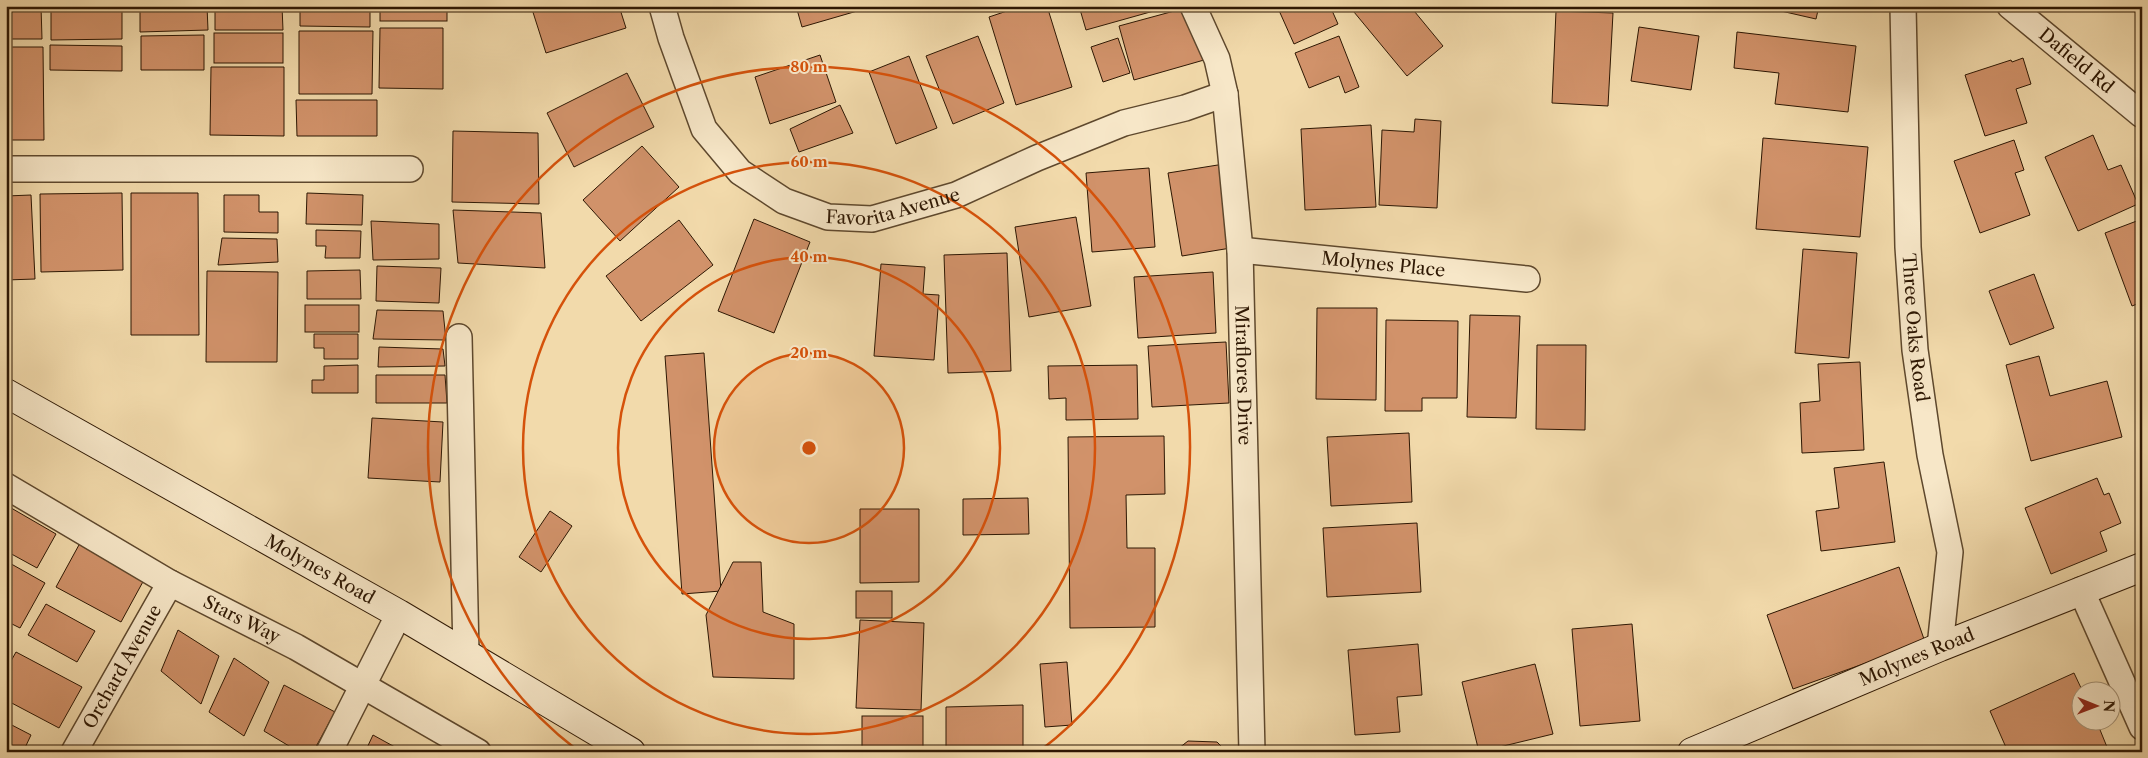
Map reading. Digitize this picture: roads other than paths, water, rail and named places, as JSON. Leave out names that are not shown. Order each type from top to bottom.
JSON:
[{"type":"main road","name":"Molynes Road","points":[[6,393],[399,614],[631,752]]},
{"type":"main road","name":"Molynes Road","points":[[1692,752],[1940,647],[2142,567]]},
{"type":"street","name":"Favorita Avenue","points":[[662,6],[671,38],[704,129],[740,172],[784,201],[828,217],[872,220],[956,195],[1037,158],[1124,124],[1185,108],[1225,94]]},
{"type":"street","name":"Miraflores Drive","points":[[1193,6],[1217,58],[1225,94],[1240,250],[1252,752]]},
{"type":"street","name":"Three Oaks Road","points":[[1903,6],[1908,247],[1915,350],[1930,455],[1950,552],[1940,647]]},
{"type":"street","name":"Dafield Rd","points":[[2010,6],[2142,115]]},
{"type":"street","points":[[6,169],[410,168]]},
{"type":"street","name":"Molynes Place","points":[[1240,250],[1527,279]]},
{"type":"street","points":[[460,337],[466,653]]},
{"type":"street","name":"Stars Way","points":[[6,486],[170,583],[296,647],[478,752]]},
{"type":"street","name":"Orchard Avenue","points":[[74,752],[170,583]]},
{"type":"street","points":[[2081,590],[2142,727]]},
{"type":"street","points":[[329,752],[399,614]]}]
